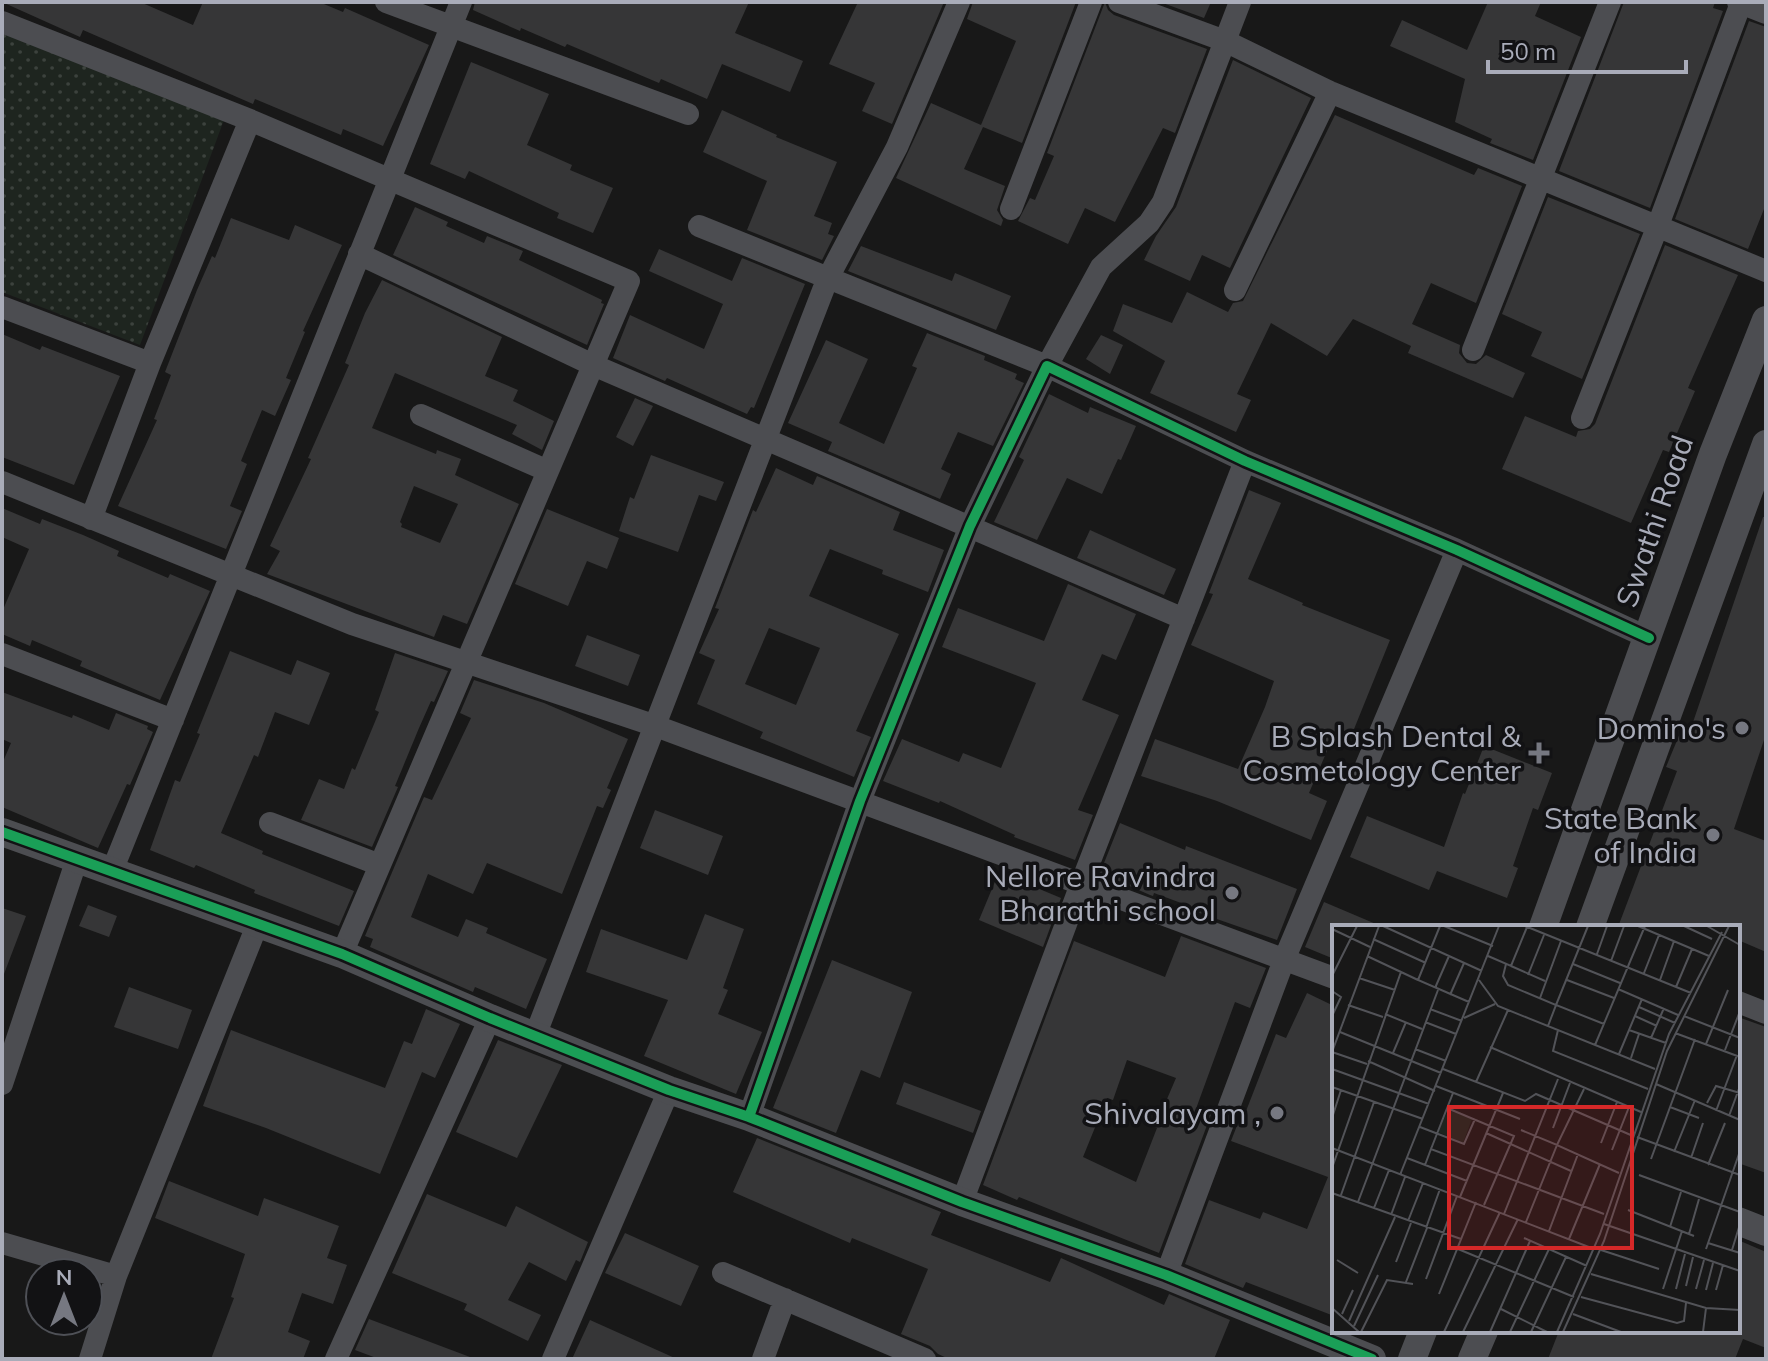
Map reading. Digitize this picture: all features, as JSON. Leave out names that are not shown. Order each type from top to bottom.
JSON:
[{"type":"street","points":[[386,2],[688,114]]},
{"type":"street","points":[[112,871],[461,2]]},
{"type":"street","points":[[535,1036],[827,280],[897,147],[959,2]]},
{"type":"street","points":[[1011,209],[1091,2]]},
{"type":"street","points":[[1119,2],[1225,41],[1330,92],[1766,271]]},
{"type":"street","points":[[749,1117],[860,801],[970,526],[1047,366],[1101,267],[1149,223],[1163,202],[1240,2]]},
{"type":"street","points":[[1473,350],[1610,2]]},
{"type":"street","points":[[1582,418],[1657,228],[1740,3],[1766,13]]},
{"type":"street","points":[[2,22],[250,120],[629,281],[342,954]]},
{"type":"street","points":[[1235,290],[1330,92]]},
{"type":"street","points":[[91,519],[150,363],[250,120]]},
{"type":"street","points":[[699,226],[1047,366],[1245,461],[1457,550],[1649,638]]},
{"type":"street","points":[[359,254],[593,365],[1184,619]]},
{"type":"street","points":[[2,307],[150,363]]},
{"type":"street","name":"Swathi Road","points":[[1544,925],[1713,454],[1766,320]]},
{"type":"street","points":[[421,415],[548,471]]},
{"type":"street","points":[[1591,925],[1766,444]]},
{"type":"street","points":[[962,1202],[1245,461]]},
{"type":"street","points":[[2,482],[352,624],[653,725],[1332,977]]},
{"type":"street","points":[[1166,1275],[1284,960],[1457,550]]},
{"type":"street","points":[[2,654],[173,720]]},
{"type":"street","points":[[270,823],[380,865]]},
{"type":"street","points":[[2,832],[342,954],[669,1090],[749,1117],[962,1202],[1166,1275],[1372,1359]]},
{"type":"street","points":[[2,1084],[77,859]]},
{"type":"street","points":[[90,1359],[116,1276],[258,923]]},
{"type":"street","points":[[1740,1003],[1766,1013]]},
{"type":"street","points":[[336,1359],[490,1018]]},
{"type":"street","points":[[553,1359],[669,1090]]},
{"type":"street","points":[[1740,1222],[1766,1232]]},
{"type":"street","points":[[2,1243],[116,1276]]},
{"type":"street","points":[[723,1273],[925,1359]]},
{"type":"street","points":[[763,1359],[785,1299]]},
{"type":"street","points":[[1412,1359],[1422,1333]]},
{"type":"street","points":[[1472,1359],[1483,1333]]},
{"type":"shaded area","points":[[2,30],[224,120],[140,345],[2,292]]},
{"type":"building","points":[[2,2],[140,2],[193,25],[203,2],[319,2],[343,12],[345,8],[429,45],[383,146],[343,129],[341,135],[255,99],[253,104],[83,30],[80,37]]},
{"type":"building","points":[[475,2],[749,2],[735,33],[803,61],[790,92],[722,64],[707,99],[661,79],[659,83],[567,44],[565,47],[521,28],[520,31],[473,10]]},
{"type":"building","points":[[858,2],[944,2],[892,124],[862,111],[875,83],[829,64]]},
{"type":"building","points":[[973,2],[1076,2],[1022,143],[983,127],[964,169],[1005,186],[997,210],[1003,220],[1001,226],[896,178],[931,103],[981,125],[1016,41],[967,19]]},
{"type":"building","points":[[1105,2],[1114,15],[1207,49],[1175,133],[1163,128],[1115,222],[1085,208],[1068,244],[1018,221],[1030,198],[1035,200],[1054,156],[1047,153]]},
{"type":"building","points":[[1160,2],[1211,2],[1204,18]]},
{"type":"building","points":[[1488,2],[1541,2],[1535,16],[1581,37],[1533,160],[1490,143],[1492,139],[1455,122],[1465,79],[1390,46],[1402,20],[1467,50]]},
{"type":"building","points":[[1624,2],[1715,2],[1713,8],[1723,11],[1650,208],[1559,171]]},
{"type":"building","points":[[1749,21],[1766,27],[1766,204],[1748,249],[1675,219]]},
{"type":"building","points":[[1233,60],[1311,98],[1230,268],[1202,255],[1190,281],[1144,260],[1176,207]]},
{"type":"building","points":[[471,62],[549,94],[527,145],[572,165],[570,170],[613,188],[593,233],[557,218],[559,213],[469,171],[465,179],[430,164]]},
{"type":"building","points":[[722,110],[837,162],[814,216],[832,223],[828,234],[834,236],[822,260],[747,230],[767,181],[703,152]]},
{"type":"building","points":[[1335,115],[1474,175],[1478,168],[1522,186],[1476,303],[1431,283],[1412,324],[1460,345],[1459,353],[1467,363],[1476,364],[1486,355],[1525,373],[1513,398],[1408,353],[1411,346],[1353,319],[1327,356],[1271,323],[1237,394],[1251,400],[1236,432],[1150,393],[1165,361],[1113,331],[1123,304],[1172,323],[1187,292],[1228,312],[1233,303],[1243,301]]},
{"type":"building","points":[[1548,197],[1640,234],[1582,379],[1531,356],[1542,332],[1502,314]]},
{"type":"building","points":[[415,207],[448,222],[446,226],[484,243],[487,236],[523,251],[519,260],[602,300],[604,304],[587,345],[393,255]]},
{"type":"building","points":[[231,218],[289,240],[295,225],[342,245],[303,331],[286,378],[291,380],[275,416],[262,410],[241,461],[247,464],[230,506],[242,511],[226,549],[118,506],[157,420],[154,419],[171,375],[165,372],[197,290],[212,256],[215,258]]},
{"type":"building","points":[[1665,245],[1738,275],[1688,388],[1695,391],[1669,452],[1663,450],[1631,523],[1502,469],[1525,416],[1576,437],[1578,431],[1590,429],[1595,424]]},
{"type":"building","points":[[861,246],[952,281],[955,273],[1011,296],[996,330],[848,271]]},
{"type":"building","points":[[659,249],[732,281],[742,258],[805,284],[754,408],[751,407],[747,414],[613,358],[630,315],[704,349],[723,304],[649,271]]},
{"type":"building","points":[[382,280],[502,337],[485,376],[518,390],[513,401],[554,421],[542,450],[512,434],[517,425],[395,373],[372,428],[436,454],[437,450],[461,459],[455,475],[519,504],[467,624],[443,615],[434,637],[267,574],[280,551],[270,546],[311,459],[308,458],[349,365],[345,363]],"holes":[[[414,486],[458,504],[440,543],[401,527],[400,522]]]},
{"type":"building","points":[[927,333],[985,356],[984,360],[1017,374],[1015,379],[1024,383],[993,446],[958,432],[941,469],[951,474],[940,499],[828,451],[832,442],[788,423],[826,340],[868,359],[839,423],[884,444],[917,368],[912,366]]},
{"type":"building","points":[[2,334],[120,376],[74,485],[2,457]]},
{"type":"building","points":[[1101,335],[1123,345],[1110,374],[1086,359]]},
{"type":"building","points":[[1049,394],[1088,413],[1090,407],[1136,426],[1102,494],[1067,478],[1037,540],[994,522],[1024,460],[1019,457]]},
{"type":"building","points":[[635,398],[653,406],[633,446],[616,437]]},
{"type":"building","points":[[651,455],[724,482],[716,501],[699,495],[678,552],[619,531],[630,497],[634,499]]},
{"type":"building","points":[[776,468],[813,485],[817,476],[900,512],[893,530],[944,550],[928,592],[830,549],[809,596],[899,634],[856,731],[871,737],[854,777],[760,738],[763,732],[697,704],[715,660],[699,653],[719,609],[715,608],[753,510],[756,512]],"holes":[[[769,628],[820,648],[796,705],[745,684]]]},
{"type":"building","points":[[1249,490],[1281,503],[1248,579],[1302,605],[1390,640],[1348,744],[1333,737],[1309,793],[1327,801],[1311,840],[1217,801],[1141,776],[1155,739],[1238,769],[1265,707],[1274,681],[1191,645],[1213,594],[1209,593]]},
{"type":"building","points":[[2,508],[40,524],[42,519],[83,535],[119,551],[117,556],[168,578],[170,574],[210,591],[160,700],[80,666],[82,661],[32,640],[30,646],[2,634],[2,612],[29,549],[2,537]]},
{"type":"building","points":[[547,509],[619,538],[607,569],[587,561],[568,606],[515,584]]},
{"type":"building","points":[[1763,517],[1766,517],[1766,734],[1734,829],[1766,841],[1766,952],[1740,941],[1740,925],[1619,925],[1677,771],[1666,767],[1683,726],[1691,728]]},
{"type":"building","points":[[1090,530],[1176,569],[1164,595],[1077,558]]},
{"type":"building","points":[[1068,584],[1136,614],[1116,660],[1102,654],[1082,700],[1119,715],[1078,810],[1093,815],[1075,860],[1014,837],[940,801],[883,781],[902,739],[959,762],[963,753],[1001,768],[1036,683],[942,647],[958,608],[1044,641]]},
{"type":"building","points":[[587,635],[640,655],[628,686],[575,666]]},
{"type":"building","points":[[230,651],[291,675],[297,660],[330,673],[309,725],[275,712],[258,757],[254,755],[221,833],[263,851],[262,854],[354,891],[339,926],[254,893],[255,890],[196,865],[194,868],[150,850],[175,780],[180,782],[200,734],[197,733]]},
{"type":"building","points":[[395,653],[448,671],[419,728],[372,847],[301,820],[319,779],[344,789],[352,768],[355,770],[379,712],[375,710]]},
{"type":"building","points":[[474,680],[544,703],[628,739],[607,788],[611,790],[603,808],[597,806],[562,894],[487,863],[473,894],[428,874],[411,917],[458,937],[466,919],[488,928],[486,933],[547,959],[526,1009],[475,987],[473,992],[370,947],[373,939],[365,936],[424,797],[432,800],[471,718],[460,713]]},
{"type":"building","points":[[2,692],[109,730],[116,713],[148,726],[147,729],[153,732],[98,848],[2,807],[2,764],[11,743],[2,739]]},
{"type":"building","points":[[1484,746],[1552,773],[1538,810],[1533,808],[1513,866],[1518,868],[1507,898],[1437,871],[1429,890],[1350,857],[1367,816],[1444,847]]},
{"type":"building","points":[[655,810],[723,836],[708,875],[640,848]]},
{"type":"building","name":"Nellore Ravindra Bharathi school","points":[[1120,823],[1185,850],[1186,846],[1297,889],[1277,940],[1191,910],[1192,907],[1154,893],[1150,895],[1100,873]]},
{"type":"building","points":[[999,872],[1061,898],[1043,947],[979,920]]},
{"type":"building","points":[[1324,902],[1378,925],[1332,925],[1332,958],[1305,947]]},
{"type":"building","points":[[88,905],[117,916],[109,937],[79,926]]},
{"type":"building","points":[[2,908],[26,916],[4,974],[2,973]]},
{"type":"building","points":[[705,914],[744,929],[723,988],[728,990],[718,1014],[762,1032],[736,1094],[644,1056],[668,1000],[586,972],[601,929],[687,960]]},
{"type":"building","points":[[1181,936],[1266,968],[1250,1008],[1235,1002],[1197,1106],[1212,1112],[1159,1253],[983,1185],[1074,941],[1165,977]],"holes":[[[1127,1060],[1176,1078],[1136,1182],[1083,1157],[1107,1098],[1113,1100]]]},
{"type":"building","points":[[832,960],[912,992],[880,1078],[861,1070],[836,1133],[773,1108]]},
{"type":"building","points":[[129,987],[192,1010],[178,1049],[114,1027]]},
{"type":"building","points":[[1307,993],[1332,1005],[1332,1315],[1246,1282],[1243,1288],[1185,1264],[1209,1200],[1260,1219],[1263,1212],[1307,1229],[1328,1177],[1231,1141],[1238,1123],[1241,1124],[1276,1034],[1286,1038]]},
{"type":"building","points":[[426,1009],[460,1024],[435,1078],[422,1072],[380,1174],[203,1106],[231,1030],[385,1088],[404,1041],[412,1044]]},
{"type":"building","points":[[1740,1018],[1766,1027],[1766,1173],[1740,1164]]},
{"type":"building","points":[[498,1040],[562,1065],[517,1158],[456,1132]]},
{"type":"building","points":[[904,1082],[981,1111],[973,1133],[896,1104]]},
{"type":"building","points":[[757,1138],[941,1212],[931,1235],[1050,1282],[1061,1258],[1164,1305],[1169,1294],[1230,1320],[1214,1359],[949,1359],[938,1354],[930,1346],[901,1334],[928,1269],[852,1238],[850,1243],[733,1192]]},
{"type":"building","points":[[169,1181],[258,1216],[264,1198],[339,1226],[327,1258],[347,1265],[333,1304],[302,1293],[288,1332],[310,1341],[303,1359],[211,1359],[234,1298],[231,1297],[245,1254],[155,1218]]},
{"type":"building","points":[[427,1194],[506,1227],[516,1206],[588,1242],[580,1262],[576,1260],[566,1281],[529,1262],[508,1300],[541,1315],[528,1341],[464,1310],[467,1304],[392,1273]]},
{"type":"building","points":[[625,1233],[699,1266],[681,1306],[605,1273]]},
{"type":"building","points":[[1740,1241],[1766,1252],[1766,1348],[1743,1339],[1735,1359],[1548,1359],[1558,1333],[1740,1333]]},
{"type":"building","points":[[369,1319],[470,1357],[379,1359],[355,1350]]},
{"type":"building","points":[[590,1320],[677,1359],[572,1359]]},
{"type":"cycle path","points":[[749,1117],[860,801],[970,526],[1047,366],[1245,461],[1457,550],[1649,638]]},
{"type":"cycle path","points":[[2,832],[342,954],[669,1090],[749,1117],[962,1202],[1166,1275],[1372,1359]]},
{"type":"place","name":"Domino's","points":[[1742,728]]},
{"type":"place","name":"B Splash Dental & Cosmetology Center","points":[[1539,753]]},
{"type":"place","name":"State Bank of India","points":[[1713,835]]},
{"type":"place","name":"Nellore Ravindra Bharathi school","points":[[1232,893]]},
{"type":"place","name":"Shivalayam ,","points":[[1277,1113]]}]
